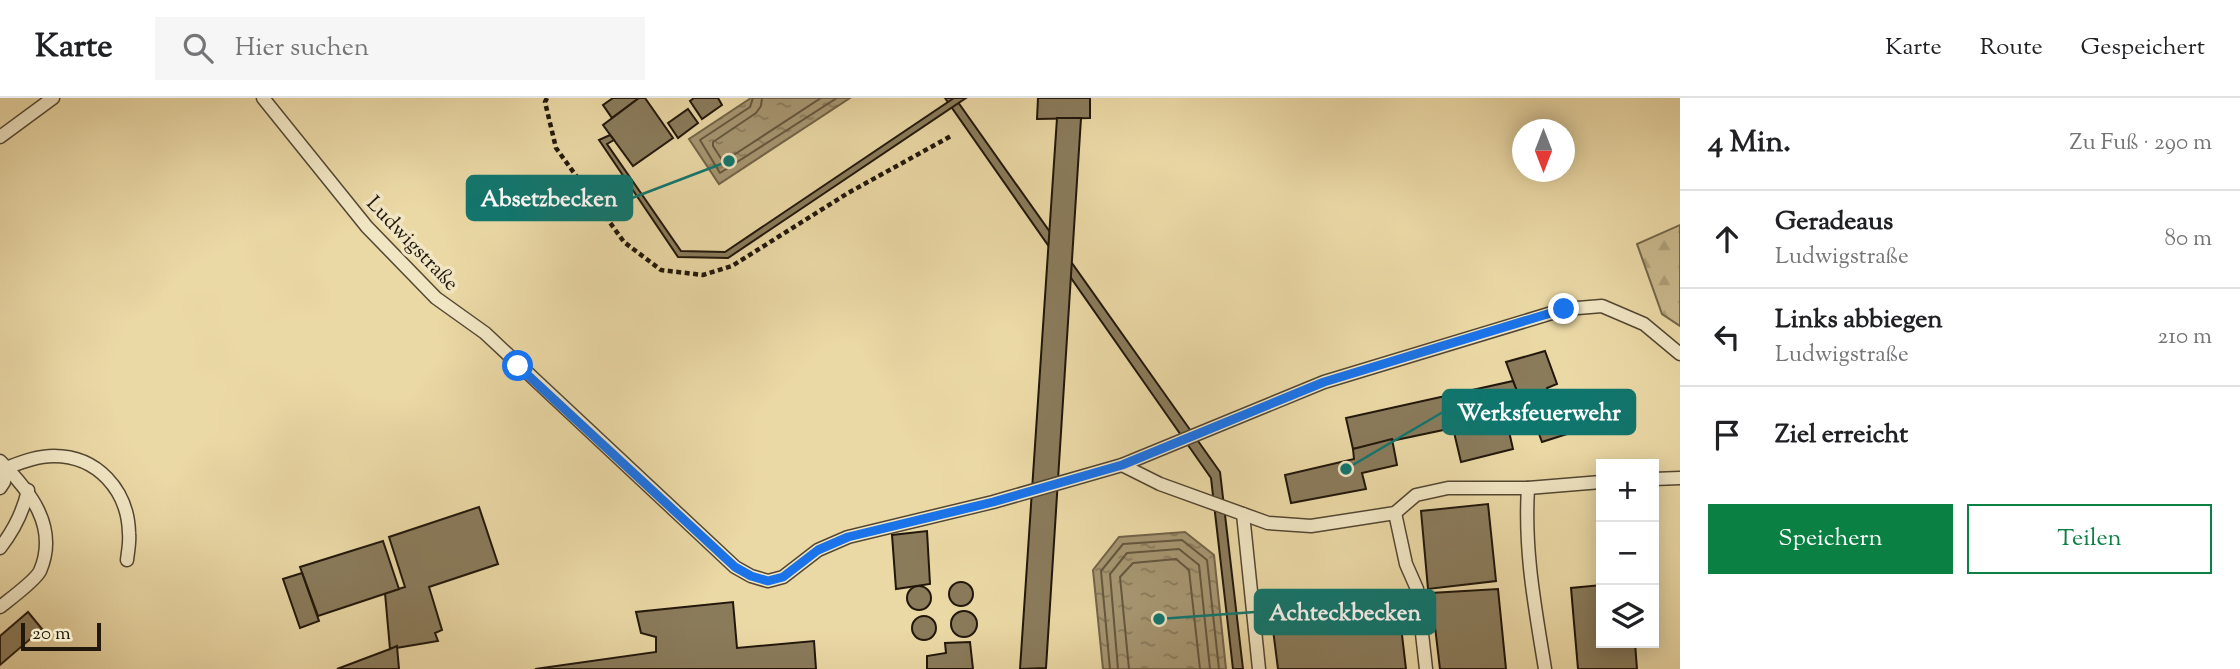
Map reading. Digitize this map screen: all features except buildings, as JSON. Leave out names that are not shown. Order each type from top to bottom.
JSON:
[{"type":"lane","points":[[0,137],[53,98]]},
{"type":"lane","name":"Ludwigstraße","points":[[263,98],[367,227],[436,298],[485,333],[735,567],[768,581],[783,577],[818,550],[848,537],[993,502],[1122,465],[1324,382],[1564,309],[1602,306],[1644,324],[1680,354]]},
{"type":"lane","points":[[3,465],[53,456],[72,458],[96,468],[115,484],[125,508],[130,533],[127,560]]},
{"type":"lane","points":[[0,488],[4,482],[3,465]]},
{"type":"lane","points":[[0,607],[40,573],[47,540],[43,519],[28,490],[3,465]]},
{"type":"lane","points":[[1122,465],[1160,484],[1268,523],[1311,526],[1395,513],[1416,495],[1448,488],[1528,488],[1596,482]]},
{"type":"lane","points":[[1659,479],[1680,478]]},
{"type":"lane","points":[[1528,488],[1527,540],[1545,669]]},
{"type":"lane","points":[[0,548],[24,510],[28,490]]},
{"type":"lane","points":[[1395,513],[1406,564],[1417,589],[1426,669]]},
{"type":"lane","points":[[1243,514],[1259,669]]},
{"type":"path","points":[[547,98],[545,102],[556,148],[624,242],[662,270],[703,275],[732,266],[848,193],[951,136]]},
{"type":"green space","points":[[1680,225],[1680,326],[1662,314],[1637,244]]},
{"type":"water","points":[[751,98],[850,98],[719,184],[689,139]]},
{"type":"water","points":[[1185,532],[1214,555],[1226,669],[1103,669],[1093,570],[1119,537]]},
{"type":"place","name":"Absetzbecken","points":[[729,161]]},
{"type":"place","name":"Werksfeuerwehr","points":[[1346,469]]},
{"type":"place","name":"Achteckbecken","points":[[1159,619]]},
{"type":"route","points":[[518,366],[735,567],[768,581],[783,577],[818,550],[848,537],[993,502],[1122,465],[1324,382],[1564,309]]}]
